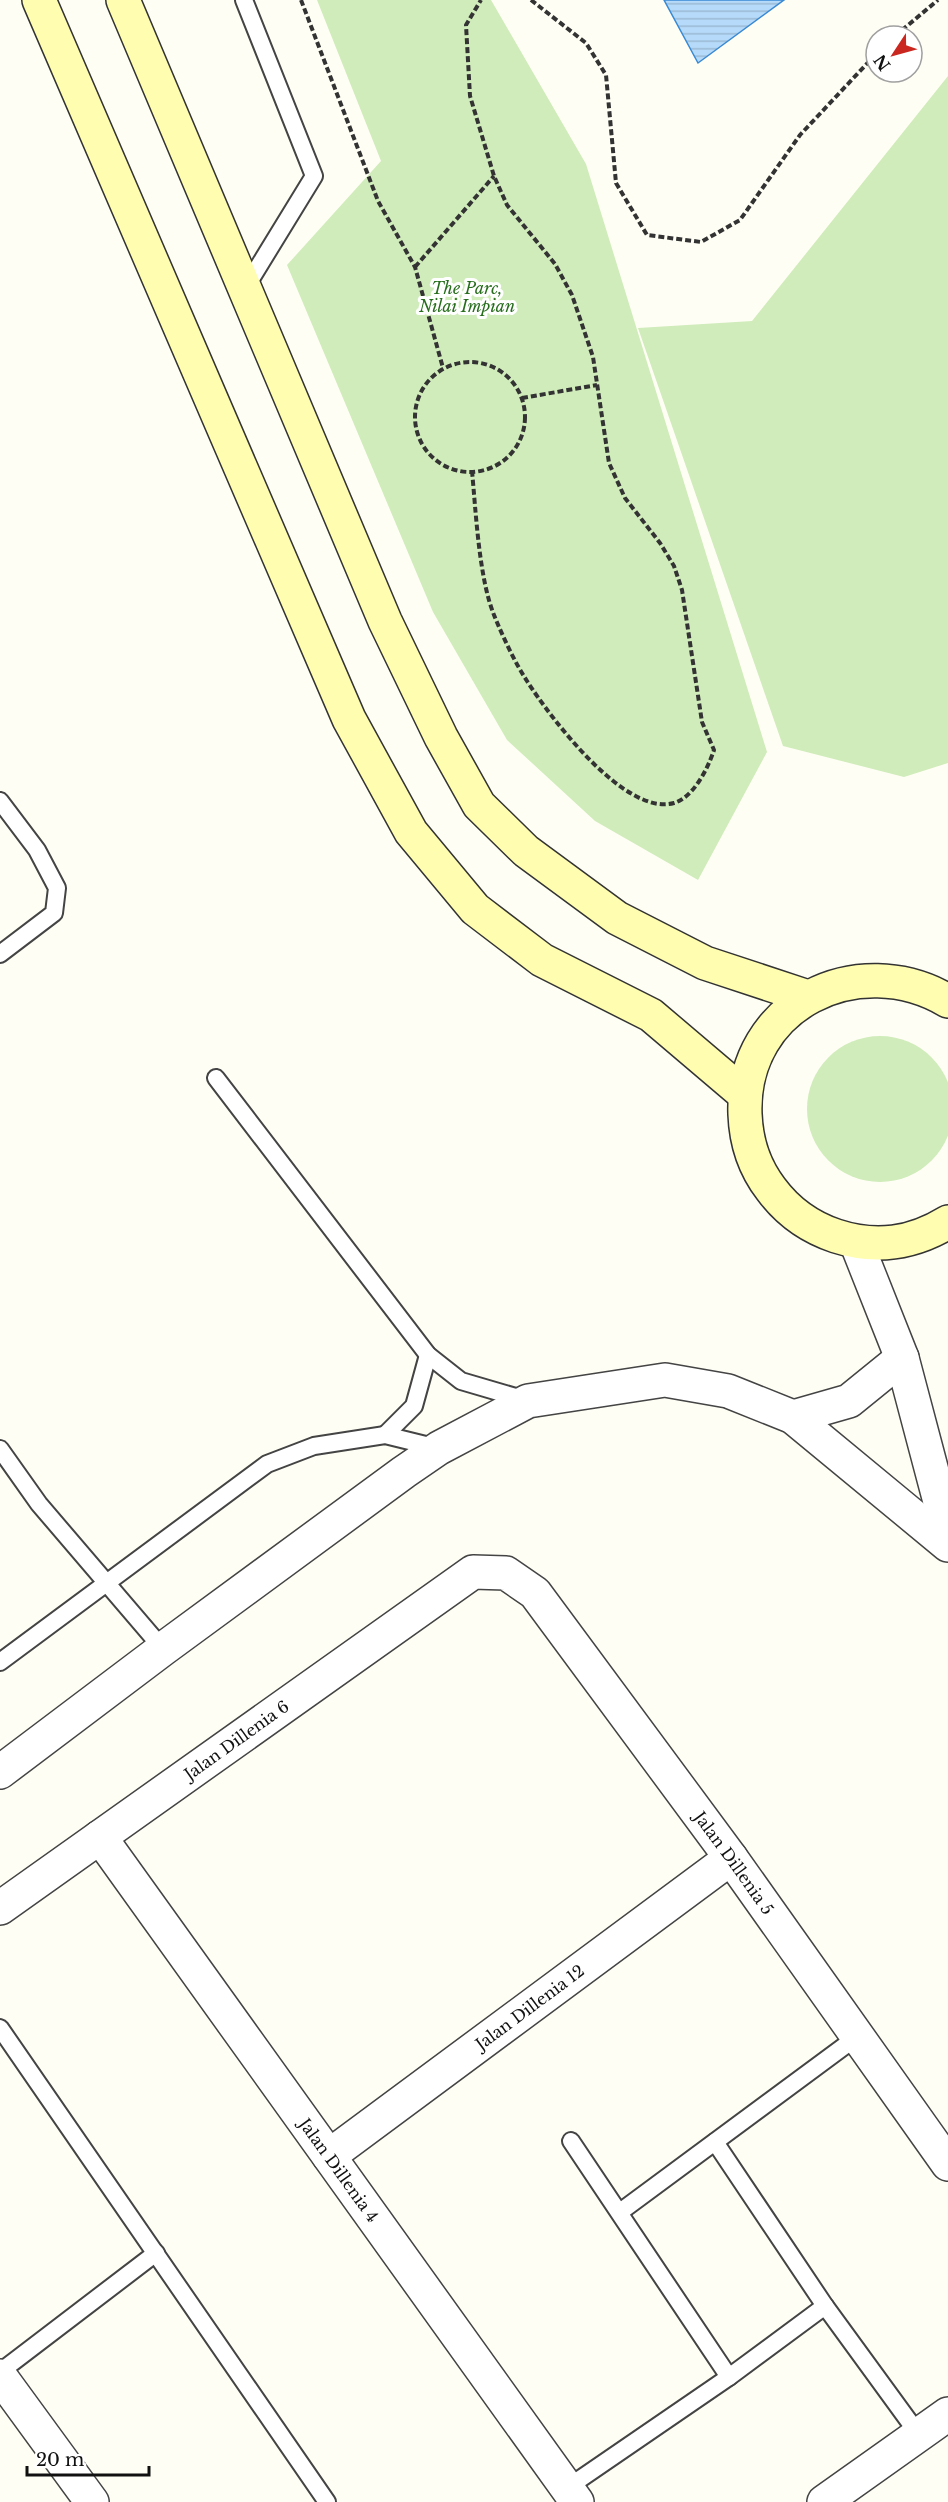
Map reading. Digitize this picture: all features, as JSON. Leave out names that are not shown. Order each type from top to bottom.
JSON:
[{"type":"main road","points":[[39,0],[349,719],[411,832],[475,909],[542,960],[651,1016],[744,1094]]},
{"type":"main road","points":[[123,0],[385,621],[441,736],[479,805],[526,851],[617,918],[705,963],[808,997]]},
{"type":"main road","points":[[948,1001],[914,985],[878,980],[841,983],[808,997],[777,1022],[756,1056],[744,1094],[746,1135],[759,1174],[784,1206],[817,1230],[856,1242],[892,1243],[928,1234],[948,1222]]},
{"type":"street","points":[[856,1242],[902,1358],[948,1532]]},
{"type":"street","points":[[793,1417],[849,1401],[902,1358]]},
{"type":"street","points":[[0,1772],[163,1649],[439,1448],[528,1401],[665,1380],[728,1391],[793,1417],[948,1545]]},
{"type":"street","name":"Jalan Dillenia 5","points":[[472,1572],[506,1573],[535,1593],[731,1858],[948,2164]]},
{"type":"street","name":"Jalan Dillenia 6","points":[[0,1908],[472,1572]]},
{"type":"street","name":"Jalan Dillenia 4","points":[[100,1837],[572,2495]]},
{"type":"street","name":"Jalan Dillenia 12","points":[[329,2156],[731,1858]]},
{"type":"street","points":[[0,2376],[92,2502]]},
{"type":"street","points":[[824,2502],[948,2414]]},
{"type":"lane","points":[[244,0],[314,176],[246,287]]},
{"type":"lane","points":[[0,801],[37,850],[57,888],[54,913],[0,954]]},
{"type":"lane","points":[[216,1078],[428,1355],[461,1381],[528,1401]]},
{"type":"lane","points":[[385,1435],[414,1406],[428,1355]]},
{"type":"lane","points":[[0,1662],[267,1464],[314,1446],[385,1435],[439,1448]]},
{"type":"lane","points":[[0,1449],[39,1504],[163,1649]]},
{"type":"lane","points":[[0,2028],[327,2502]]},
{"type":"lane","points":[[620,2212],[858,2036]]},
{"type":"lane","points":[[571,2141],[729,2377]]},
{"type":"lane","points":[[715,2142],[825,2306],[919,2435]]},
{"type":"lane","points":[[0,2372],[156,2253]]},
{"type":"lane","points":[[572,2495],[825,2306]]},
{"type":"path","points":[[301,0],[378,201],[415,267],[443,368]]},
{"type":"path","points":[[472,471],[477,528],[493,614],[525,679],[547,710],[588,758],[616,784],[654,805],[675,803],[690,793],[710,762],[714,750],[702,722],[682,590],[669,558],[625,498],[609,463],[597,385],[586,334],[572,295],[555,264],[507,205],[494,176],[470,96],[466,25],[481,0]]},
{"type":"path","points":[[531,0],[586,43],[606,75],[616,183],[647,235],[701,242],[740,220],[800,135],[864,67]]},
{"type":"path","points":[[909,24],[938,0]]},
{"type":"path","points":[[415,267],[494,176]]},
{"type":"path","points":[[461,361],[480,362],[498,369],[513,381],[522,398],[525,418],[522,437],[512,453],[497,465],[472,471],[460,471],[444,466],[430,456],[420,441],[415,425],[415,408],[420,392],[429,378],[443,368],[461,361]]},
{"type":"path","points":[[522,398],[597,385]]},
{"type":"green space","name":"The Parc, Nilai Impian","points":[[317,0],[491,0],[586,164],[767,752],[698,880],[595,821],[507,740],[433,612],[287,265],[381,161]]},
{"type":"green space","points":[[948,76],[948,763],[904,777],[783,746],[638,328],[752,321]]},
{"type":"green space","points":[[880,1036],[908,1041],[932,1057],[948,1081],[953,1109],[948,1137],[932,1161],[908,1177],[880,1182],[852,1177],[828,1161],[812,1137],[807,1109],[812,1081],[828,1057],[852,1041]]},
{"type":"water","points":[[664,0],[784,0],[698,63]]}]
